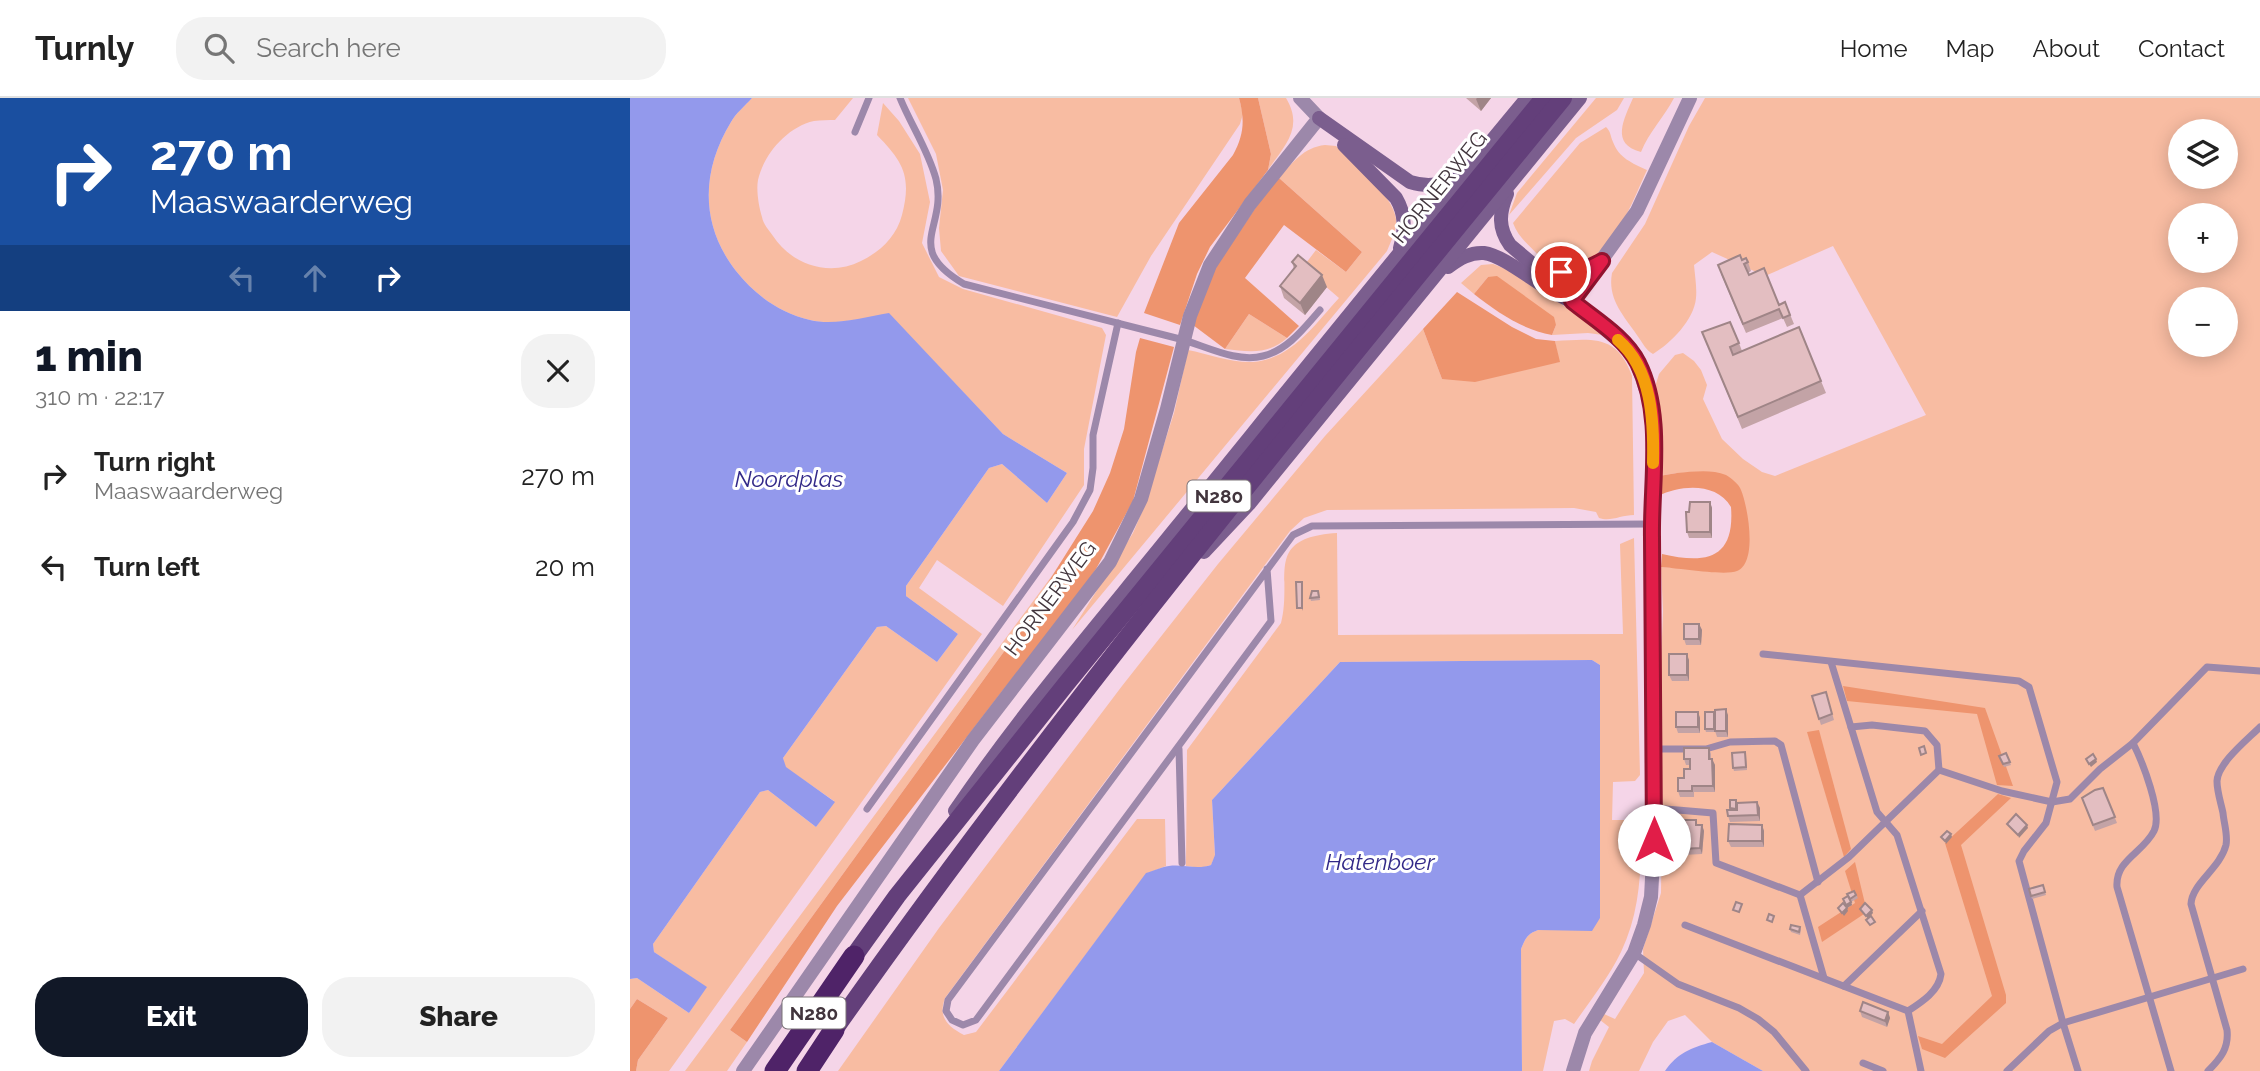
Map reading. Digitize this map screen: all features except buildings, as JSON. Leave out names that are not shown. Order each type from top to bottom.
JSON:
[{"type":"highway","name":"HORNERWEG","points":[[775,1071],[854,956]]},
{"type":"highway","name":"HORNERWEG","points":[[807,1071],[834,1030]]},
{"type":"main road","name":"HORNERWEG","points":[[854,956],[997,751],[1399,252],[1527,98]]},
{"type":"main road","name":"HORNERWEG","points":[[897,897],[1066,684],[1545,98]]},
{"type":"main road","name":"HORNERWEG","points":[[834,1030],[976,832],[1240,495],[1563,98]]},
{"type":"main road","name":"HORNERWEG","points":[[1159,600],[1249,504],[1580,98]]},
{"type":"main road","points":[[1319,118],[1410,182],[1437,186],[1465,172]]},
{"type":"main road","points":[[1319,118],[1401,206],[1404,226],[1399,252]]},
{"type":"main road","points":[[1514,180],[1501,212],[1502,232],[1510,245],[1562,289],[1572,301]]},
{"type":"main road","points":[[1433,278],[1462,257],[1485,253],[1500,259],[1557,296],[1572,301]]},
{"type":"main road","points":[[1536,267],[1574,272],[1586,270],[1602,261]]},
{"type":"street","points":[[1300,98],[1319,118]]},
{"type":"street","points":[[1573,1071],[1585,1033],[1633,953],[1651,897],[1654,749],[1651,524],[1654,436],[1650,402],[1637,363],[1626,347],[1572,301],[1637,211],[1690,98]]},
{"type":"street","name":"HORNERWEG","points":[[743,1071],[973,740],[1110,562],[1141,499],[1198,289],[1210,265],[1250,204],[1319,118]]},
{"type":"lane","points":[[855,132],[869,98]]},
{"type":"lane","points":[[900,98],[936,180],[938,205],[929,236],[932,254],[945,272],[964,284],[1250,358],[1264,356],[1280,349],[1298,335],[1320,310]]},
{"type":"lane","points":[[867,809],[1073,522],[1090,490],[1093,435],[1118,323]]},
{"type":"lane","points":[[1268,569],[1271,621],[976,1020],[963,1025],[952,1020],[946,1012],[947,1000],[1293,535],[1312,526],[1651,524]]},
{"type":"lane","points":[[1763,654],[2019,681],[2029,687],[2057,782],[2046,823],[2019,861],[2078,1071]]},
{"type":"lane","points":[[1831,662],[1877,812],[1897,835],[1941,974],[1940,984],[1908,1011]]},
{"type":"lane","points":[[1939,770],[2002,791],[2052,802],[2070,799],[2100,769],[2133,743],[2207,667],[2260,671]]},
{"type":"lane","points":[[1851,727],[1872,725],[1925,732],[1937,745],[1939,770]]},
{"type":"lane","points":[[2208,1071],[2217,1062],[2228,1042],[2227,1030],[2190,904],[2191,896],[2218,863],[2226,844],[2227,834],[2217,780],[2220,771],[2232,754],[2260,727]]},
{"type":"lane","points":[[1654,749],[1706,749],[1730,742],[1775,741],[1780,745],[1818,882]]},
{"type":"lane","points":[[2133,743],[2145,767],[2156,828],[2146,842],[2119,868],[2116,887],[2171,1071]]},
{"type":"lane","points":[[1179,748],[1182,863]]},
{"type":"lane","points":[[1800,895],[1818,882],[1939,770]]},
{"type":"lane","points":[[1654,808],[1713,813],[1716,863],[1800,895]]},
{"type":"lane","points":[[1800,895],[1824,978]]},
{"type":"lane","points":[[1844,986],[1922,911]]},
{"type":"lane","points":[[1685,925],[1908,1011]]},
{"type":"lane","points":[[1633,953],[1678,984],[1739,1008],[1758,1019],[1774,1032],[1806,1071]]},
{"type":"lane","points":[[2007,1071],[2049,1031],[2063,1023],[2243,968]]},
{"type":"lane","points":[[1908,1011],[1921,1071]]},
{"type":"lane","points":[[1863,1063],[1883,1071]]},
{"type":"shaded area","points":[[752,98],[853,98],[835,120],[804,124],[786,135],[771,151],[761,170],[757,189],[763,220],[790,254],[801,261],[824,268],[849,266],[875,253],[887,243],[896,230],[905,201],[905,180],[899,162],[877,135],[883,103],[899,121],[920,154],[930,202],[922,243],[939,277],[963,289],[1102,328],[1106,335],[1084,449],[1084,485],[1003,606],[937,560],[919,588],[982,634],[669,1071],[636,1071],[638,1060],[668,1018],[637,999],[630,1009],[630,979],[637,978],[689,1013],[706,987],[654,952],[653,944],[760,792],[768,790],[816,827],[834,801],[785,767],[783,758],[877,627],[886,626],[937,662],[958,634],[906,596],[906,586],[989,468],[1002,464],[1047,503],[1067,473],[1003,434],[889,314],[839,322],[820,322],[799,317],[769,302],[751,288],[736,271],[716,235],[711,217],[710,179],[721,141],[733,119]]},
{"type":"shaded area","points":[[908,98],[1239,98],[1243,114],[1240,124],[1151,256],[1117,317],[959,276],[941,251],[939,228],[943,190],[936,154]]},
{"type":"shaded area","points":[[1239,98],[1258,98],[1271,154],[1268,170],[1210,247],[1197,274],[1180,325],[1144,313],[1179,223],[1237,148],[1242,127]]},
{"type":"shaded area","points":[[1258,98],[1286,98],[1293,118],[1290,136],[1268,170],[1271,154]]},
{"type":"shaded area","points":[[1596,98],[1624,98],[1617,110],[1576,138],[1509,215],[1517,193]]},
{"type":"shaded area","points":[[1633,98],[1674,98],[1641,152],[1631,148],[1622,137],[1623,122]]},
{"type":"shaded area","points":[[1705,98],[2260,98],[2260,1071],[1763,1071],[1712,1042],[1685,1015],[1668,1021],[1653,1042],[1639,1071],[1589,1071],[1609,1027],[1600,1020],[1604,1014],[1615,1019],[1644,973],[1643,949],[1661,893],[1662,817],[1658,740],[1663,611],[1661,567],[1732,572],[1744,505],[1677,473],[1659,476],[1660,408],[1655,387],[1659,374],[1675,355],[1683,353],[1694,361],[1707,385],[1703,399],[1722,439],[1743,459],[1762,472],[1775,476],[1926,415],[1833,246],[1765,276],[1712,252],[1694,265],[1696,298],[1691,314],[1674,337],[1653,354],[1646,349],[1623,315],[1612,292],[1611,283],[1612,273],[1645,224],[1689,126]]},
{"type":"shaded area","points":[[1606,127],[1622,156],[1647,170],[1618,230],[1597,255],[1584,262],[1569,265],[1549,263],[1524,241],[1513,223],[1580,143]]},
{"type":"shaded area","points":[[1325,145],[1336,146],[1388,199],[1396,223],[1387,251],[1072,630],[1133,533],[1144,507],[1174,413],[1188,350],[1237,361],[1267,359],[1280,354],[1302,339],[1339,298],[1303,267],[1316,250],[1346,272],[1362,252],[1279,178],[1305,152]]},
{"type":"shaded area","points":[[1279,178],[1362,252],[1346,272],[1284,225],[1245,278],[1299,326],[1287,338],[1249,314],[1225,349],[1193,325],[1215,268],[1264,195]]},
{"type":"shaded area","points":[[1493,264],[1536,286],[1603,335],[1552,335],[1556,325],[1488,277],[1474,294],[1461,283],[1481,265]]},
{"type":"shaded area","points":[[1497,276],[1554,317],[1556,325],[1552,335],[1521,325],[1474,294],[1488,277]]},
{"type":"shaded area","points":[[1457,292],[1536,339],[1555,341],[1560,362],[1475,382],[1442,379],[1423,329]]},
{"type":"shaded area","points":[[1249,314],[1287,338],[1265,350],[1225,349]]},
{"type":"shaded area","points":[[1423,329],[1442,379],[1559,362],[1555,341],[1592,340],[1611,346],[1619,353],[1632,376],[1634,515],[1603,519],[1599,518],[1596,512],[1574,508],[1327,510],[1304,518],[1290,531],[945,998],[943,1016],[949,1024],[964,1035],[976,1032],[1137,819],[1165,819],[1166,866],[1146,874],[999,1071],[838,1071],[939,928],[1218,564],[1325,436]]},
{"type":"shaded area","points":[[1140,338],[1174,347],[1133,501],[1096,569],[837,906],[747,1042],[730,1030],[1008,646],[1093,511],[1110,473],[1124,429]]},
{"type":"shaded area","points":[[1677,473],[1720,473],[1737,483],[1744,498],[1750,534],[1747,557],[1737,571],[1712,572],[1661,567],[1662,554],[1691,558],[1714,554],[1728,538],[1731,525],[1731,507],[1716,493],[1687,488],[1658,496],[1659,476]]},
{"type":"shaded area","points":[[1337,533],[1338,635],[1623,634],[1620,544],[1634,538],[1640,775],[1635,781],[1613,782],[1612,820],[1640,820],[1641,854],[1636,904],[1621,952],[1593,998],[1574,1024],[1565,1019],[1554,1021],[1543,1071],[1522,1071],[1521,949],[1527,937],[1538,930],[1600,918],[1600,665],[1592,660],[1340,662],[1212,800],[1215,856],[1211,865],[1201,868],[1186,866],[1187,750],[1281,623],[1284,575],[1290,551],[1299,542],[1314,536]]},
{"type":"shaded area","points":[[1054,573],[1008,646],[730,1030],[747,1042],[727,1071],[685,1071]]},
{"type":"shaded area","points":[[1843,686],[1985,708],[2013,786],[1997,785],[1977,714],[1847,701]]},
{"type":"shaded area","points":[[1819,730],[1851,849],[1844,857],[1807,732]]},
{"type":"shaded area","points":[[1998,794],[2011,798],[1961,845],[2006,995],[2006,1003],[1945,1058],[1922,1049],[1918,1036],[1942,1044],[1992,996],[1945,843]]},
{"type":"shaded area","points":[[1855,862],[1867,912],[1822,942],[1818,927],[1855,903],[1845,871]]},
{"type":"shaded area","points":[[637,999],[668,1018],[638,1060],[636,1071],[630,1071],[630,1009]]},
{"type":"water","name":"Noordplas","points":[[630,98],[752,98],[733,119],[721,141],[710,179],[711,217],[716,235],[736,271],[751,288],[769,302],[799,317],[820,322],[860,319],[889,313],[1003,434],[1067,473],[1047,503],[1002,464],[989,468],[906,586],[906,596],[958,634],[937,662],[886,626],[877,627],[783,758],[786,767],[835,802],[816,827],[768,790],[760,792],[653,944],[654,952],[707,987],[689,1013],[637,978],[630,979]]},
{"type":"water","name":"Hatenboer","points":[[1592,660],[1600,665],[1600,918],[1592,931],[1538,930],[1524,942],[1521,949],[1522,1071],[999,1071],[1146,873],[1169,866],[1211,865],[1215,855],[1212,800],[1340,662]]},
{"type":"water","points":[[1712,1042],[1763,1071],[1665,1071],[1685,1052]]},
{"type":"slow traffic","points":[[1618,340],[1637,363],[1650,402],[1654,436],[1653,463]]},
{"type":"route","points":[[1561,272],[1586,270],[1602,261],[1572,301],[1626,347],[1637,363],[1650,402],[1654,436],[1651,524],[1654,840]]}]
